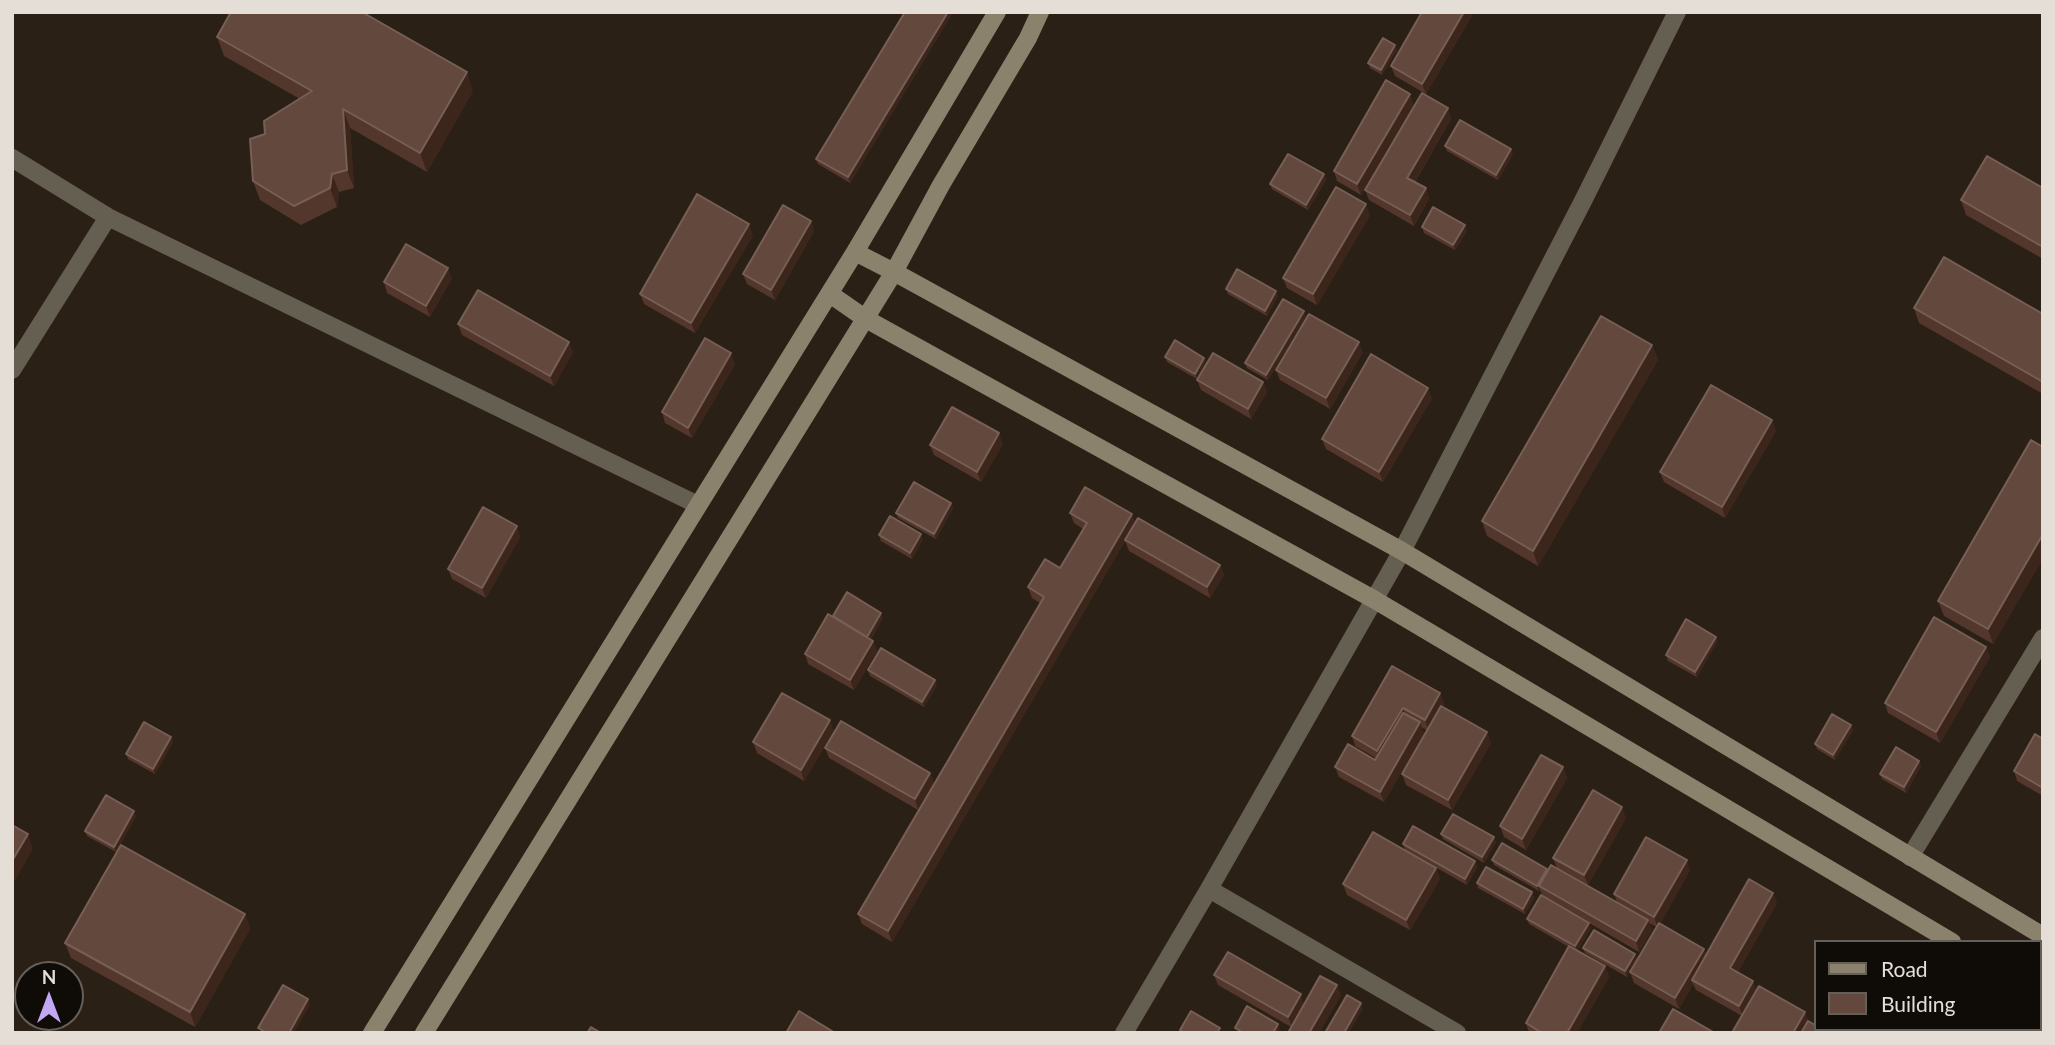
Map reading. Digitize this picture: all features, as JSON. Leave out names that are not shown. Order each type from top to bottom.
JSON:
[{"type":"street","points":[[372,1033],[830,294],[997,12]]},
{"type":"street","points":[[424,1033],[866,319],[1028,38],[1040,12]]},
{"type":"street","points":[[1124,1033],[1402,551],[1584,199],[1677,12]]},
{"type":"street","points":[[12,158],[108,217],[698,505]]},
{"type":"street","points":[[12,370],[108,217]]},
{"type":"street","points":[[855,252],[1402,551],[2043,936]]},
{"type":"street","points":[[830,294],[866,319],[1375,600],[1949,940]]},
{"type":"street","points":[[1910,858],[2043,638]]},
{"type":"street","points":[[1209,889],[1457,1033]]},
{"type":"building","points":[[231,12],[362,12],[467,72],[420,153],[343,109],[347,170],[332,174],[330,188],[294,206],[253,181],[250,139],[265,134],[264,121],[312,91],[217,37]]},
{"type":"building","points":[[905,12],[948,12],[848,177],[816,159]]},
{"type":"building","points":[[1422,12],[1464,12],[1422,84],[1391,66]]},
{"type":"building","points":[[1383,38],[1395,45],[1381,70],[1368,63]]},
{"type":"building","points":[[1386,80],[1410,94],[1357,184],[1334,171]]},
{"type":"building","points":[[1422,93],[1448,108],[1407,178],[1426,188],[1410,215],[1365,190]]},
{"type":"building","points":[[1460,120],[1511,149],[1496,175],[1445,146]]},
{"type":"building","points":[[1288,154],[1324,174],[1306,205],[1270,184]]},
{"type":"building","points":[[1987,156],[2043,188],[2043,247],[1961,200]]},
{"type":"building","points":[[1336,187],[1366,204],[1313,294],[1283,278]]},
{"type":"building","points":[[697,194],[749,224],[691,323],[640,294]]},
{"type":"building","points":[[783,205],[811,221],[771,290],[743,274]]},
{"type":"building","points":[[1433,207],[1465,225],[1453,245],[1422,227]]},
{"type":"building","points":[[406,244],[448,268],[426,306],[384,282]]},
{"type":"building","points":[[1944,257],[2043,314],[2043,382],[1914,308]]},
{"type":"building","points":[[1237,269],[1276,291],[1265,311],[1226,289]]},
{"type":"building","points":[[478,290],[569,342],[550,376],[458,324]]},
{"type":"building","points":[[1283,299],[1304,311],[1266,375],[1245,363]]},
{"type":"building","points":[[1309,314],[1359,342],[1326,398],[1276,370]]},
{"type":"building","points":[[1601,316],[1652,345],[1533,551],[1482,521]]},
{"type":"building","points":[[705,338],[731,353],[688,428],[662,412]]},
{"type":"building","points":[[1175,340],[1204,358],[1195,374],[1165,357]]},
{"type":"building","points":[[1213,353],[1263,382],[1248,409],[1197,380]]},
{"type":"building","points":[[1371,354],[1428,388],[1379,472],[1322,439]]},
{"type":"building","points":[[1711,385],[1772,420],[1722,507],[1660,472]]},
{"type":"building","points":[[952,407],[999,433],[977,472],[930,445]]},
{"type":"building","points":[[2031,440],[2043,447],[2043,534],[1988,629],[1938,601]]},
{"type":"building","points":[[914,482],[951,503],[934,534],[896,513]]},
{"type":"building","points":[[1085,487],[1132,514],[888,931],[858,914],[1044,597],[1028,587],[1045,559],[1060,568],[1087,523],[1070,513]]},
{"type":"building","points":[[483,507],[517,526],[482,588],[448,569]]},
{"type":"building","points":[[890,516],[921,534],[910,553],[879,535]]},
{"type":"building","points":[[1138,518],[1220,565],[1207,587],[1125,540]]},
{"type":"building","points":[[847,592],[881,613],[867,637],[833,616]]},
{"type":"building","points":[[828,614],[873,641],[850,680],[805,654]]},
{"type":"building","points":[[1934,617],[1986,647],[1936,732],[1885,703]]},
{"type":"building","points":[[1686,619],[1716,637],[1695,672],[1666,655]]},
{"type":"building","points":[[881,648],[935,680],[922,702],[868,670]]},
{"type":"building","points":[[1392,666],[1440,693],[1425,720],[1403,708],[1377,751],[1352,736]]},
{"type":"building","points":[[782,693],[830,720],[801,770],[753,742]]},
{"type":"building","points":[[1441,706],[1487,732],[1448,800],[1402,774]]},
{"type":"building","points":[[1403,713],[1420,722],[1380,792],[1335,767],[1348,744],[1375,760]]},
{"type":"building","points":[[1832,714],[1851,725],[1833,755],[1815,744]]},
{"type":"building","points":[[841,721],[930,773],[915,799],[825,748]]},
{"type":"building","points":[[144,722],[171,737],[153,769],[126,754]]},
{"type":"building","points":[[2035,734],[2043,739],[2043,788],[2014,771]]},
{"type":"building","points":[[1896,747],[1919,761],[1904,787],[1880,774]]},
{"type":"building","points":[[1541,755],[1563,767],[1522,839],[1500,826]]},
{"type":"building","points":[[1593,790],[1622,807],[1584,875],[1553,858]]},
{"type":"building","points":[[106,795],[134,811],[114,847],[85,831]]},
{"type":"building","points":[[1453,814],[1494,837],[1482,857],[1441,834]]},
{"type":"building","points":[[12,825],[28,834],[12,861]]},
{"type":"building","points":[[1413,826],[1475,861],[1465,879],[1403,844]]},
{"type":"building","points":[[1373,832],[1436,868],[1406,920],[1343,884]]},
{"type":"building","points":[[1646,837],[1687,860],[1654,917],[1614,894]]},
{"type":"building","points":[[1502,843],[1547,869],[1537,886],[1492,860]]},
{"type":"building","points":[[121,845],[245,914],[190,1012],[65,943]]},
{"type":"building","points":[[1551,865],[1648,920],[1636,941],[1539,886]]},
{"type":"building","points":[[1486,867],[1532,892],[1523,909],[1477,883]]},
{"type":"building","points":[[1749,879],[1773,893],[1730,968],[1753,981],[1739,1006],[1692,980]]},
{"type":"building","points":[[1541,895],[1589,923],[1575,946],[1527,919]]},
{"type":"building","points":[[1659,923],[1704,949],[1675,998],[1630,972]]},
{"type":"building","points":[[1594,930],[1635,954],[1625,971],[1583,948]]},
{"type":"building","points":[[1569,946],[1605,966],[1567,1033],[1542,1033],[1526,1023]]},
{"type":"building","points":[[1228,952],[1301,994],[1288,1017],[1214,975]]},
{"type":"building","points":[[1320,976],[1337,985],[1309,1033],[1288,1033]]},
{"type":"building","points":[[283,985],[308,999],[289,1033],[267,1033],[258,1028]]},
{"type":"building","points":[[1759,986],[1805,1012],[1793,1033],[1733,1031]]},
{"type":"building","points":[[1347,995],[1361,1003],[1344,1033],[1325,1033]]},
{"type":"building","points":[[1247,1006],[1278,1024],[1273,1033],[1244,1033],[1235,1028]]},
{"type":"building","points":[[1673,1009],[1715,1033],[1659,1033]]},
{"type":"building","points":[[799,1011],[832,1031],[786,1033]]},
{"type":"building","points":[[1191,1011],[1220,1028],[1217,1033],[1184,1033],[1180,1030]]},
{"type":"building","points":[[1808,1021],[1814,1024],[1814,1031],[1829,1033],[1801,1033]]},
{"type":"building","points":[[591,1027],[601,1033],[587,1033]]},
{"type":"building","points":[[1838,1031],[1864,1031],[1863,1033]]},
{"type":"building","points":[[1871,1031],[1902,1031],[1900,1033],[1870,1033]]},
{"type":"building","points":[[1918,1031],[1944,1031],[1943,1033]]}]
